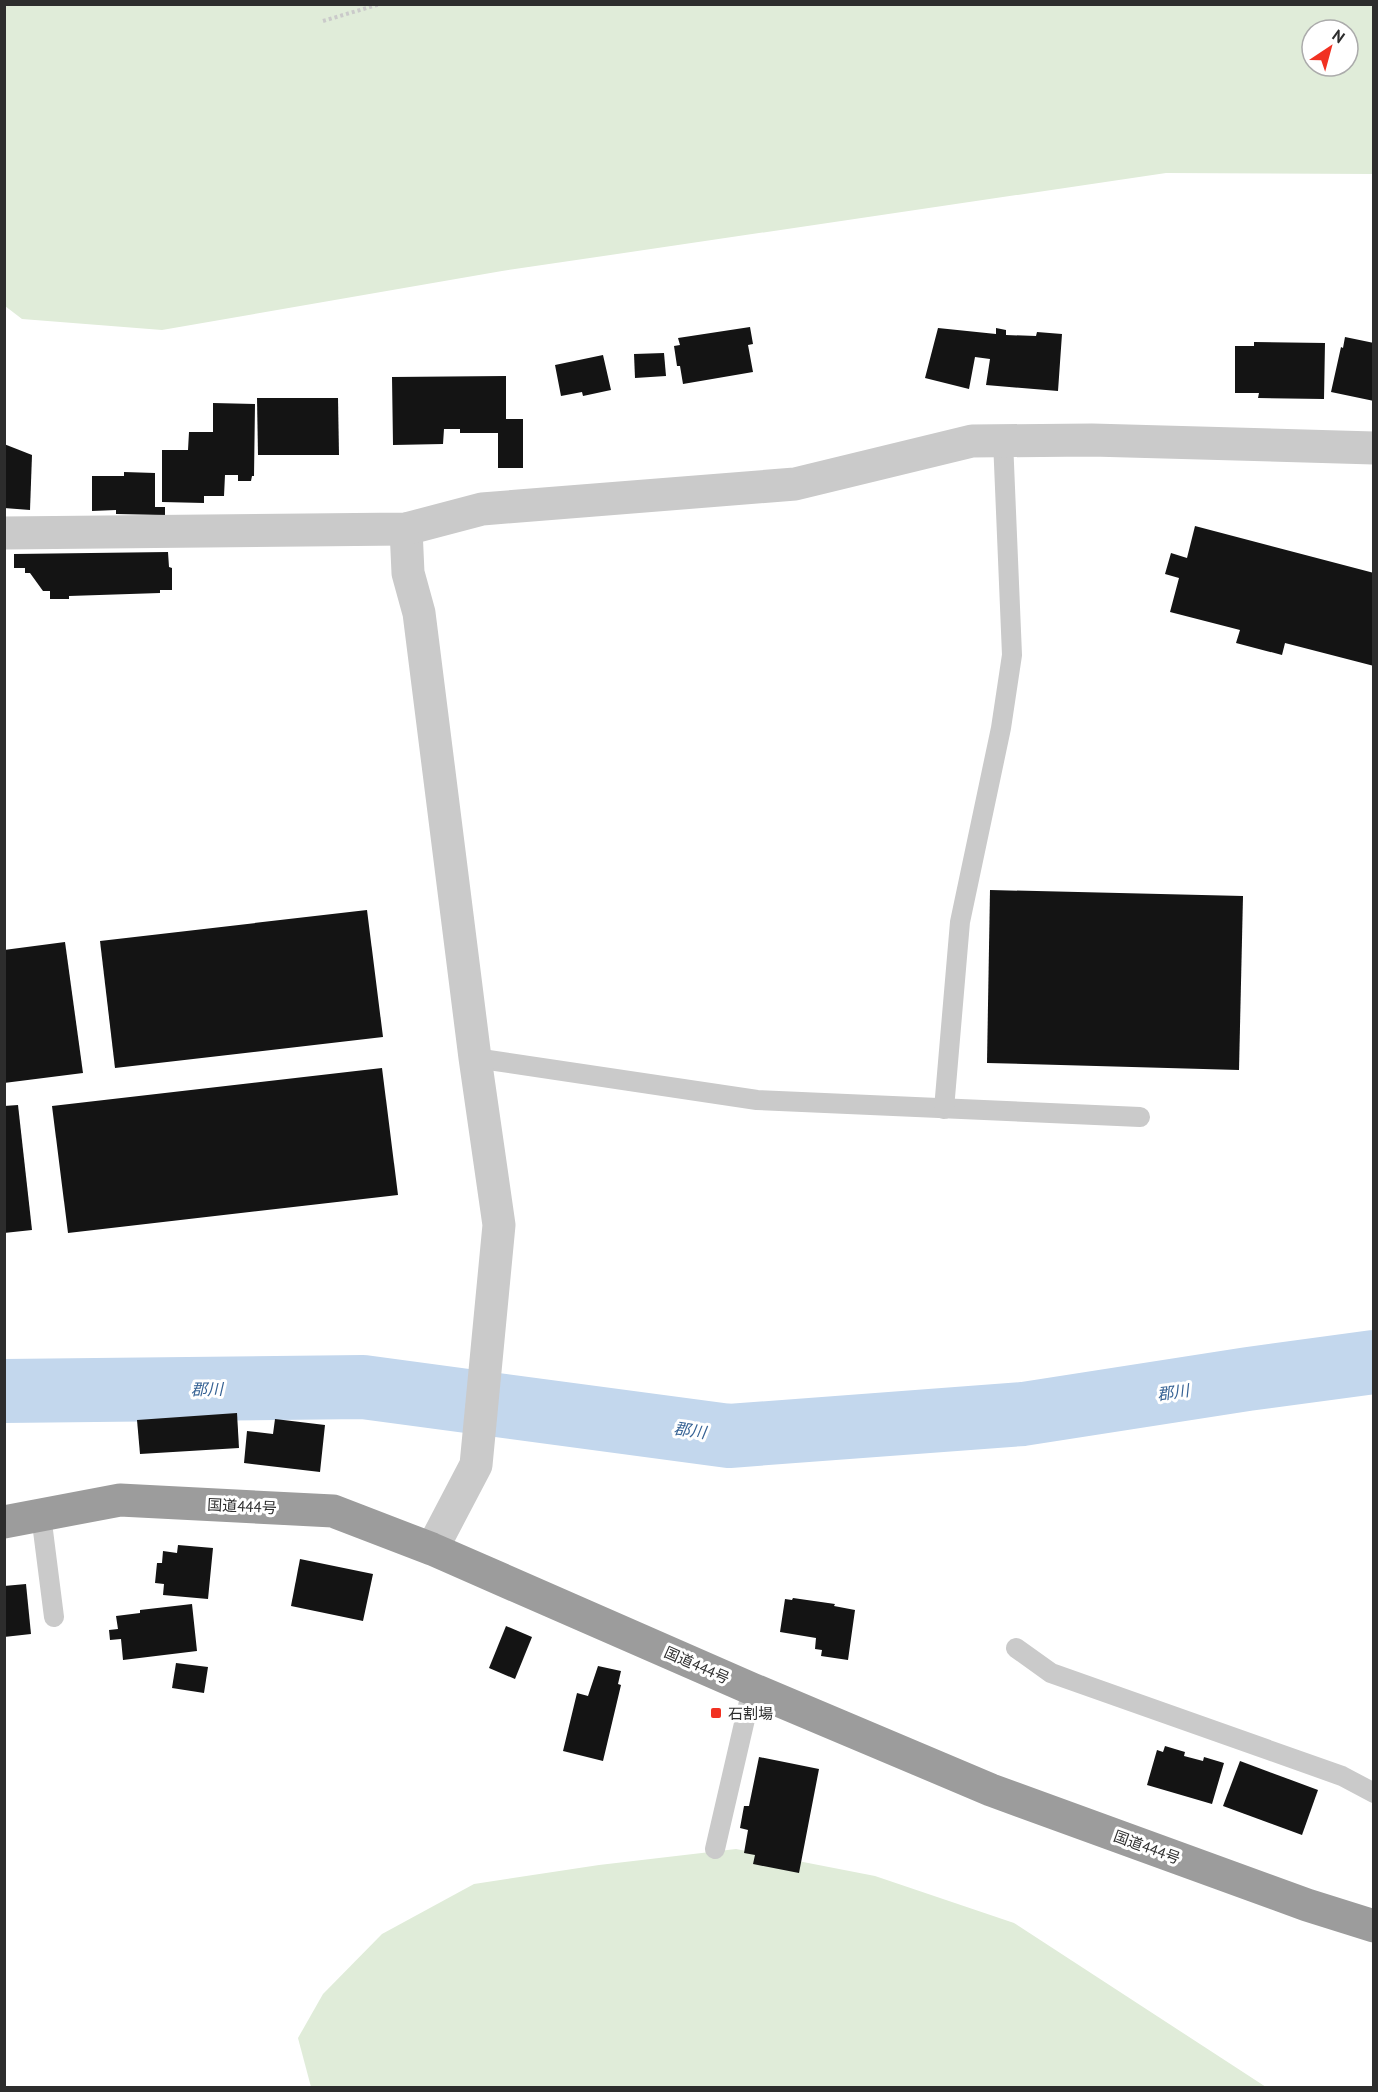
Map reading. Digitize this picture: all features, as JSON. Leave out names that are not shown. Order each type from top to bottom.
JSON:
[{"type":"highway","name":"国道444号","points":[[4,1522],[120,1500],[333,1511],[432,1550],[991,1790],[1307,1905],[1374,1926]]},
{"type":"street","points":[[4,533],[406,529],[482,509],[795,484],[972,441],[1202,442],[1374,448]]},
{"type":"street","points":[[406,529],[408,573],[419,613],[475,1058],[499,1225],[476,1465],[432,1550]]},
{"type":"lane","points":[[944,1109],[960,922],[1001,728],[1012,654],[1003,440]]},
{"type":"lane","points":[[475,1058],[757,1100],[1140,1118]]},
{"type":"lane","points":[[41,1515],[54,1617]]},
{"type":"lane","points":[[1016,1648],[1051,1673],[1342,1776],[1374,1793]]},
{"type":"lane","points":[[715,1850],[752,1689]]},
{"type":"path","points":[[323,21],[380,4]]},
{"type":"green space","points":[[5,4],[1373,5],[1373,174],[1166,173],[502,271],[162,330],[22,319],[5,306]]},
{"type":"green space","points":[[736,1849],[875,1876],[1014,1923],[1266,2087],[311,2087],[298,2038],[323,1994],[382,1934],[474,1884],[599,1865]]},
{"type":"building","points":[[750,327],[753,344],[748,345],[753,372],[683,384],[674,346],[680,345],[678,338]]},
{"type":"building","points":[[938,328],[996,334],[996,328],[1006,330],[1006,335],[1036,336],[1037,332],[1062,334],[1058,391],[986,385],[990,359],[975,357],[969,389],[925,378]]},
{"type":"building","points":[[1345,337],[1374,343],[1374,401],[1331,392]]},
{"type":"building","points":[[1254,342],[1325,343],[1324,399],[1258,398],[1259,393],[1235,393],[1235,346],[1254,346]]},
{"type":"building","points":[[664,353],[666,376],[635,378],[634,354]]},
{"type":"building","points":[[603,355],[611,390],[583,396],[582,392],[561,396],[555,365]]},
{"type":"building","points":[[506,376],[506,419],[523,419],[523,468],[498,468],[498,433],[460,433],[460,429],[444,429],[443,444],[393,445],[392,377]]},
{"type":"building","points":[[257,398],[338,398],[339,455],[258,455]]},
{"type":"building","points":[[213,403],[255,404],[254,476],[251,481],[238,481],[238,475],[225,475],[224,496],[204,496],[204,503],[162,502],[162,450],[188,450],[189,432],[213,432]]},
{"type":"building","points":[[4,444],[32,455],[30,510],[4,508]]},
{"type":"building","points":[[124,472],[155,473],[155,507],[165,507],[165,515],[116,514],[116,510],[92,511],[92,476],[124,476]]},
{"type":"building","points":[[1195,526],[1374,573],[1374,666],[1285,643],[1282,655],[1236,643],[1240,630],[1170,612],[1179,578],[1165,574],[1171,553],[1187,558]]},
{"type":"building","points":[[168,552],[169,567],[172,568],[172,590],[160,590],[160,593],[69,596],[69,599],[50,599],[50,591],[43,591],[30,573],[25,573],[25,568],[14,568],[14,554]]},
{"type":"building","points":[[990,890],[1243,896],[1239,1070],[987,1063]]},
{"type":"building","points":[[367,910],[383,1037],[115,1068],[100,941]]},
{"type":"building","points":[[65,942],[83,1073],[4,1083],[4,950]]},
{"type":"building","points":[[382,1068],[398,1195],[68,1233],[52,1106]]},
{"type":"building","points":[[18,1105],[32,1230],[4,1233],[4,1106]]},
{"type":"building","points":[[237,1413],[239,1448],[140,1454],[137,1420]]},
{"type":"building","points":[[275,1419],[325,1425],[320,1472],[244,1463],[247,1431],[273,1434]]},
{"type":"building","points":[[178,1545],[213,1548],[208,1599],[163,1595],[164,1584],[155,1583],[157,1563],[162,1563],[163,1551],[177,1553]]},
{"type":"building","points":[[300,1559],[373,1574],[363,1621],[291,1606]]},
{"type":"building","points":[[26,1584],[31,1634],[4,1637],[4,1586]]},
{"type":"building","points":[[793,1598],[835,1604],[834,1606],[855,1610],[848,1660],[821,1656],[822,1650],[815,1649],[816,1638],[780,1632],[785,1599],[792,1600]]},
{"type":"building","points":[[192,1604],[197,1651],[123,1660],[121,1639],[110,1640],[109,1630],[118,1629],[116,1616],[140,1613],[140,1610]]},
{"type":"building","points":[[506,1626],[532,1637],[515,1679],[489,1668]]},
{"type":"building","points":[[176,1663],[208,1667],[204,1693],[172,1688]]},
{"type":"building","points":[[598,1666],[621,1671],[618,1684],[621,1685],[603,1761],[563,1751],[577,1693],[588,1696]]},
{"type":"building","points":[[1165,1746],[1185,1752],[1184,1756],[1203,1761],[1204,1757],[1224,1763],[1212,1804],[1147,1785],[1157,1750],[1163,1752]]},
{"type":"building","points":[[759,1757],[819,1769],[799,1873],[753,1864],[755,1855],[744,1853],[748,1830],[740,1828],[744,1806],[749,1806]]},
{"type":"building","points":[[1240,1761],[1318,1790],[1302,1835],[1223,1806]]},
{"type":"waterway","name":"郡川","points":[[4,1391],[363,1387],[729,1436],[1023,1414],[1374,1362]]},
{"type":"place","name":"石割場","points":[[716,1713]]}]
